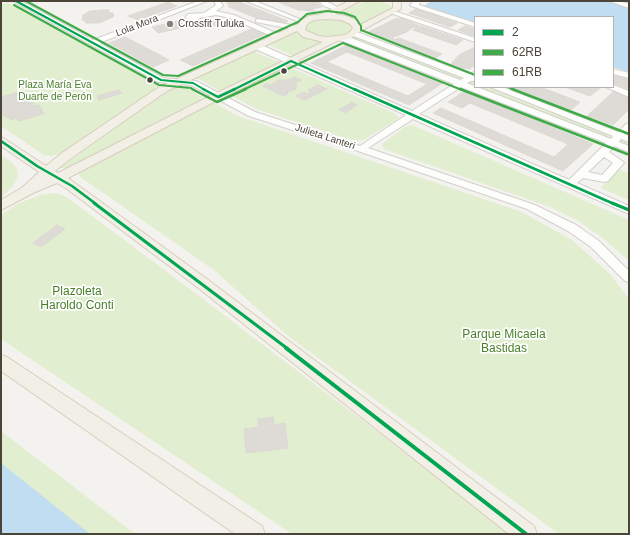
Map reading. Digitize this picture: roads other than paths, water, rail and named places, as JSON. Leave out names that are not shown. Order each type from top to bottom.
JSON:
[{"type":"main road","points":[[52,175],[66,156],[164,89],[356,1]]},
{"type":"main road","points":[[1,206],[52,175],[355,32],[394,5]]},
{"type":"main road","points":[[323,16],[347,19],[355,24],[355,32]]},
{"type":"main road","points":[[304,24],[301,31],[310,37],[322,40],[340,39]]},
{"type":"main road","points":[[1,141],[52,175],[72,186],[208,288],[526,534]]},
{"type":"main road","points":[[1,362],[254,534]]},
{"type":"street","name":"Julieta Lanteri","points":[[16,1],[161,80],[193,83],[252,114],[519,202],[572,228],[595,244],[621,268],[629,278]]},
{"type":"street","name":"Lola Mora","points":[[92,43],[204,1]]},
{"type":"street","points":[[248,1],[304,24]]},
{"type":"street","points":[[265,1],[304,24]]},
{"type":"street","points":[[322,1],[326,5],[338,10]]},
{"type":"street","points":[[418,1],[413,5],[474,25]]},
{"type":"street","points":[[612,1],[629,6]]},
{"type":"street","points":[[206,14],[219,4],[257,21],[304,24]]},
{"type":"street","points":[[394,5],[474,40]]},
{"type":"street","points":[[198,16],[206,14],[223,14],[232,16],[279,36]]},
{"type":"street","points":[[355,32],[473,77]]},
{"type":"street","points":[[340,39],[460,84],[621,139]]},
{"type":"street","points":[[256,46],[629,210]]},
{"type":"street","points":[[614,70],[629,76]]},
{"type":"street","points":[[361,149],[473,77]]},
{"type":"street","points":[[496,88],[621,139],[629,149]]},
{"type":"street","points":[[613,88],[629,94]]},
{"type":"street","points":[[571,184],[603,152],[621,139],[629,126]]},
{"type":"street","points":[[581,174],[604,179],[619,163],[603,152]]},
{"type":"street","points":[[599,178],[613,163]]},
{"type":"water","points":[[431,1],[605,1],[629,7],[629,72],[614,67],[614,16],[474,16],[474,22],[424,6]]},
{"type":"water","points":[[1,463],[90,534],[1,534]]},
{"type":"place","name":"Crossfit Tuluka","points":[[170,24]]},
{"type":"park label","name":"Plaza María Eva Duarte de Perón","points":[[55,90]]},
{"type":"park label","name":"Plazoleta Haroldo Conti","points":[[77,299]]},
{"type":"park label","name":"Parque Micaela Bastidas","points":[[504,342]]}]
